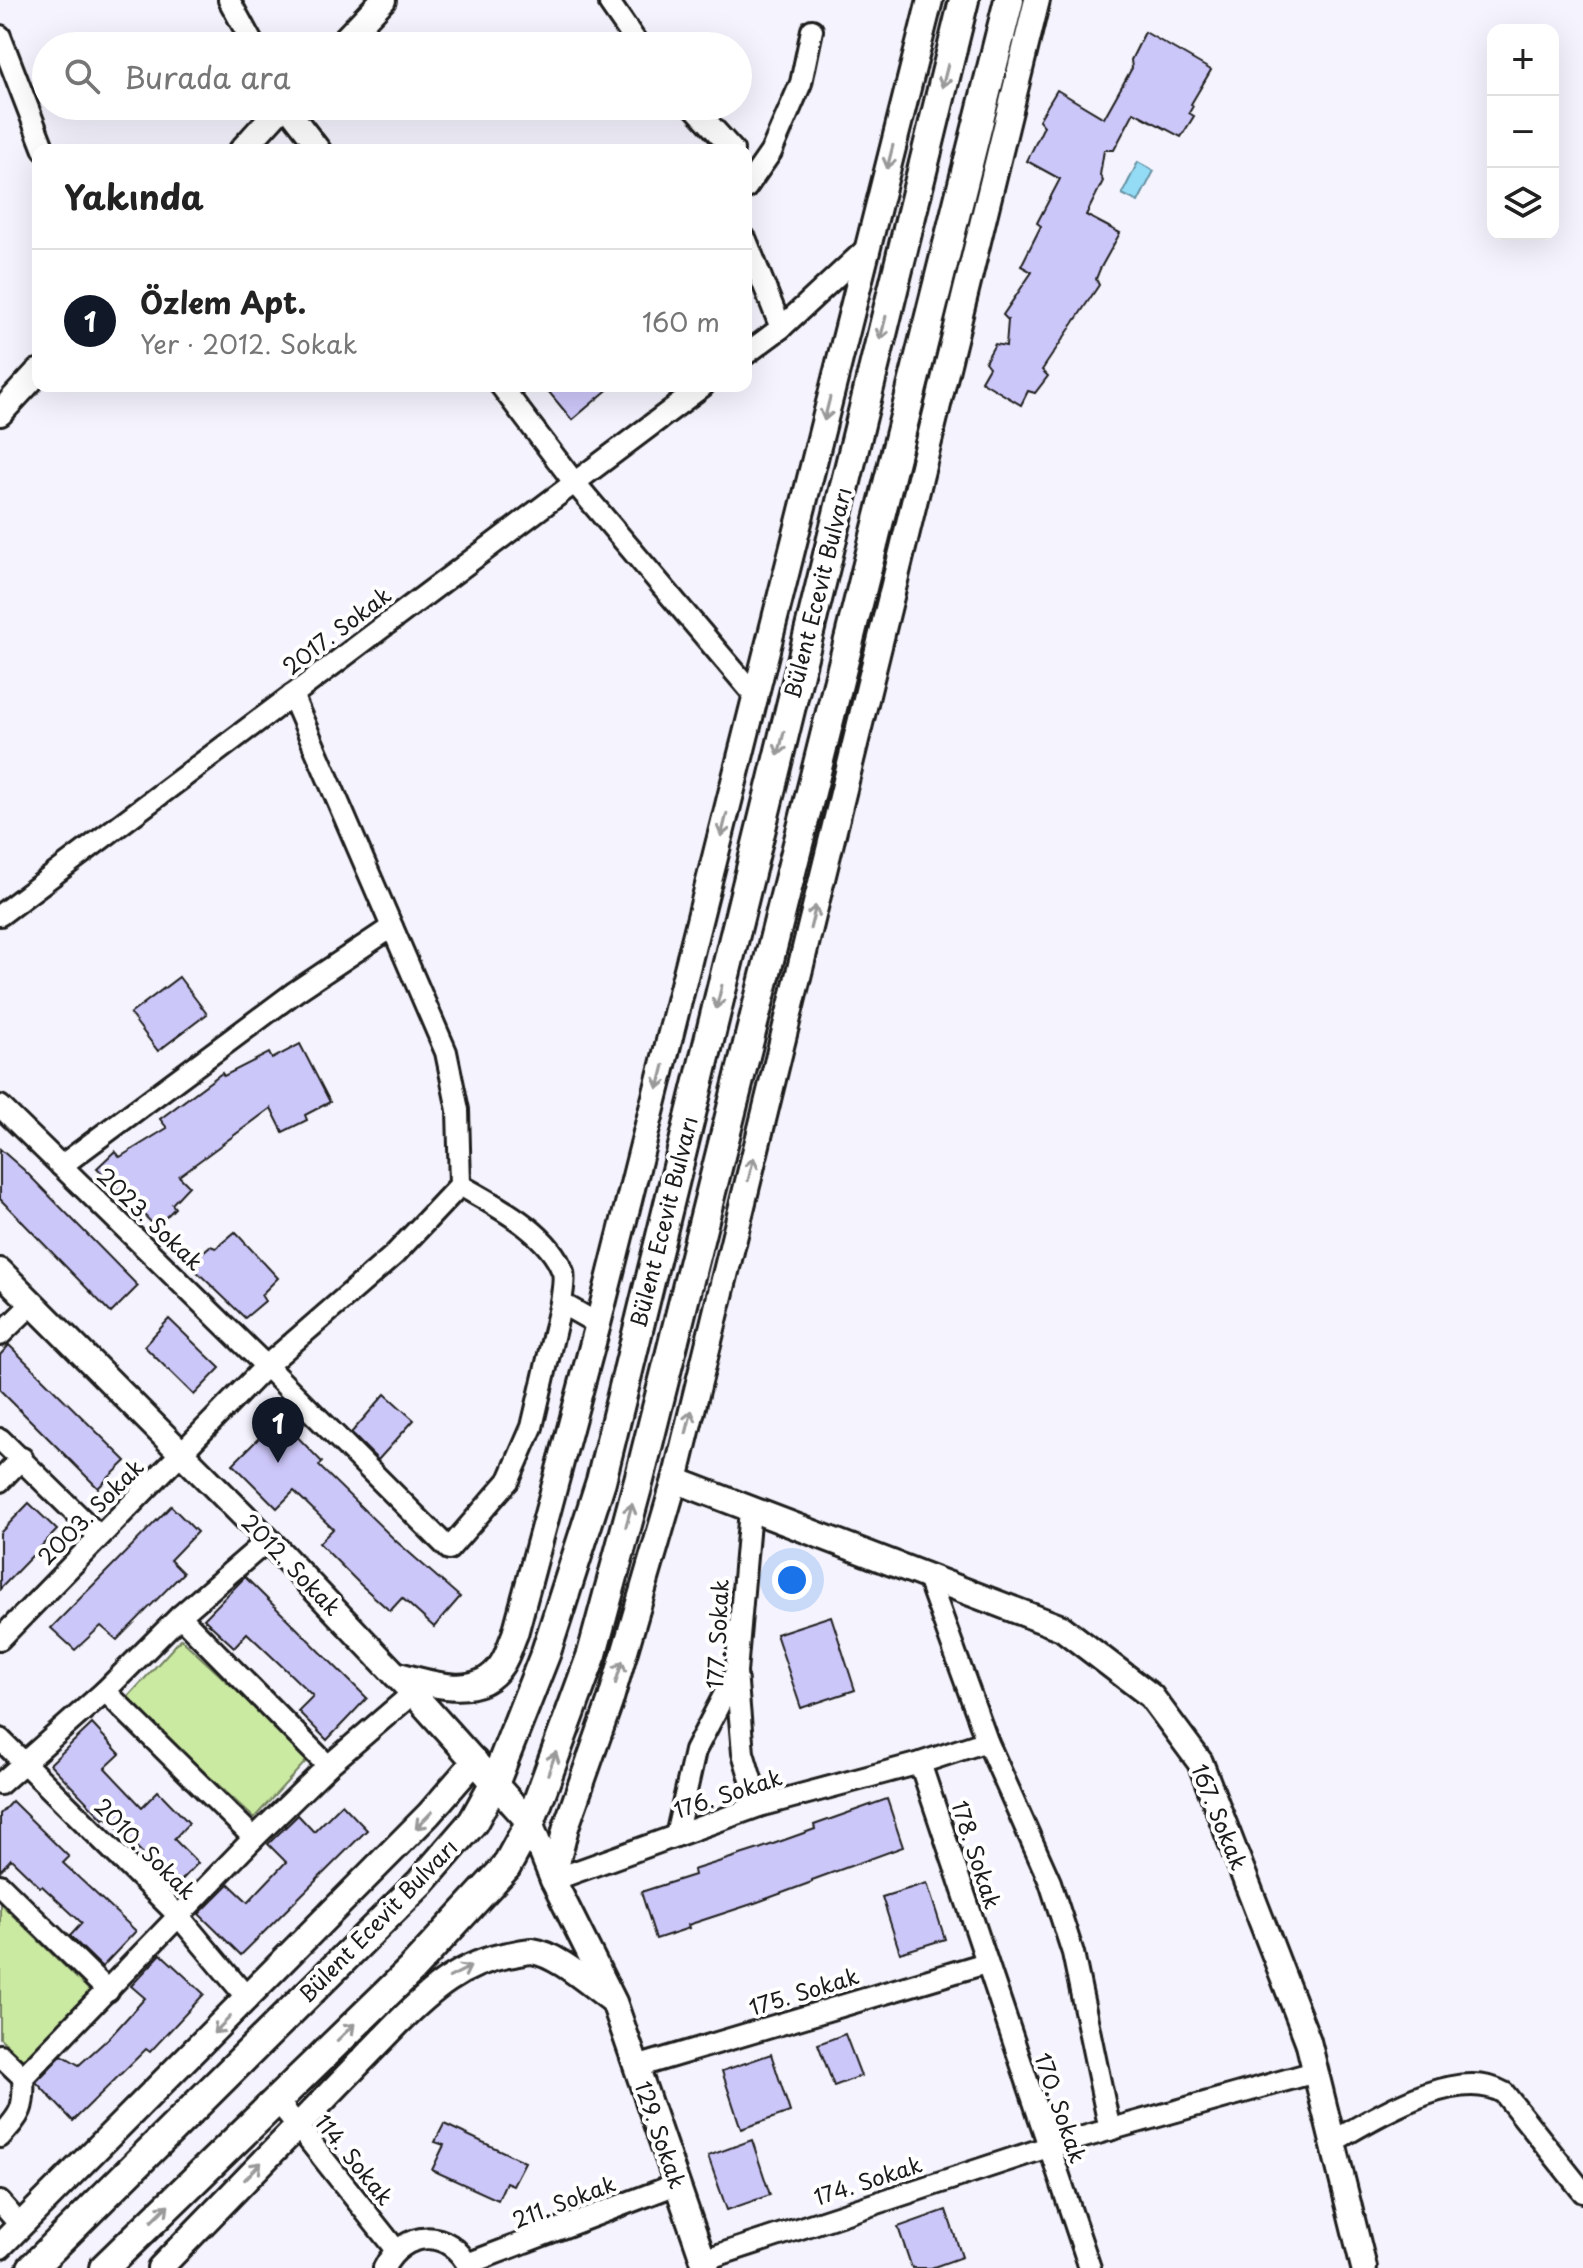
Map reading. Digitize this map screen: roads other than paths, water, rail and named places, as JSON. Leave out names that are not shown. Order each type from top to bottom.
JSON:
[{"type":"main road","name":"Bülent Ecevit Bulvarı","points":[[32,2268],[421,1882],[473,1822],[494,1784],[546,1652],[601,1481],[964,0]]},
{"type":"main road","name":"Bülent Ecevit Bulvarı","points":[[104,2268],[411,1970],[506,1867],[530,1823],[592,1654],[639,1480],[1009,0]]},
{"type":"street","points":[[229,0],[246,32]]},
{"type":"street","points":[[352,32],[383,0]]},
{"type":"street","points":[[610,0],[629,32]]},
{"type":"street","points":[[395,1674],[445,1687],[463,1687],[486,1679],[501,1666],[515,1634],[598,1324],[757,698],[930,0]]},
{"type":"street","points":[[553,1880],[566,1827],[610,1702],[675,1480],[1037,0]]},
{"type":"street","points":[[752,172],[771,152],[801,83],[812,30]]},
{"type":"street","points":[[0,36],[32,119]]},
{"type":"street","points":[[32,120],[42,144]]},
{"type":"street","points":[[248,144],[271,120]]},
{"type":"street","points":[[295,120],[315,144]]},
{"type":"street","points":[[706,120],[728,144]]},
{"type":"street","points":[[752,350],[781,328],[867,248]]},
{"type":"street","points":[[752,255],[781,328]]},
{"type":"street","points":[[0,413],[32,378]]},
{"type":"street","points":[[506,392],[574,482],[757,698]]},
{"type":"street","name":"2017. Sokak","points":[[0,915],[695,392]]},
{"type":"street","points":[[292,695],[446,1052],[458,1110],[460,1185],[512,1216],[543,1242],[564,1274],[561,1303],[598,1324]]},
{"type":"street","points":[[61,1166],[295,992],[392,927]]},
{"type":"street","name":"2023. Sokak","points":[[0,1106],[449,1549],[509,1480],[532,1427],[561,1303]]},
{"type":"street","name":"2003. Sokak","points":[[0,1639],[266,1366],[394,1255],[460,1185]]},
{"type":"street","name":"2012. Sokak","points":[[0,1271],[268,1540],[475,1761],[530,1823],[553,1880]]},
{"type":"street","points":[[0,1335],[33,1303]]},
{"type":"street","points":[[0,1439],[99,1536]]},
{"type":"street","points":[[0,1481],[22,1458]]},
{"type":"street","name":"167. Sokak","points":[[675,1480],[1062,1628],[1151,1696],[1200,1762],[1308,2041],[1364,2268]]},
{"type":"street","name":"177. Sokak","points":[[750,1510],[736,1672],[743,1753],[759,1806]]},
{"type":"street","points":[[0,1784],[105,1691],[180,1616],[268,1540]]},
{"type":"street","points":[[928,1578],[987,1741],[1050,1882],[1073,1953],[1110,2130]]},
{"type":"street","points":[[180,1616],[328,1766]]},
{"type":"street","points":[[676,1836],[695,1751],[736,1672]]},
{"type":"street","points":[[105,1691],[254,1838]]},
{"type":"street","points":[[23,2077],[108,1991],[177,1914],[254,1838],[328,1766],[413,1693]]},
{"type":"street","name":"2010. Sokak","points":[[0,1739],[177,1914],[248,1999]]},
{"type":"street","name":"176. Sokak","points":[[553,1880],[759,1806],[920,1763],[987,1741]]},
{"type":"street","points":[[0,2246],[248,1999],[429,1814],[475,1761]]},
{"type":"street","name":"178. Sokak","points":[[920,1763],[986,1963]]},
{"type":"street","name":"129. Sokak","points":[[553,1880],[614,2002],[705,2264]]},
{"type":"street","points":[[0,1885],[108,1991]]},
{"type":"street","points":[[160,2268],[295,2126],[429,1992],[448,1978],[487,1959],[532,1951],[554,1960],[614,2002]]},
{"type":"street","name":"175. Sokak","points":[[636,2067],[986,1963]]},
{"type":"street","name":"170. Sokak","points":[[986,1963],[1090,2268]]},
{"type":"street","points":[[411,1970],[429,1992]]},
{"type":"street","points":[[0,2055],[23,2077],[24,2096],[19,2117],[0,2137]]},
{"type":"street","name":"174. Sokak","points":[[705,2264],[1048,2147],[1315,2072]]},
{"type":"street","points":[[1332,2142],[1409,2100],[1459,2087],[1491,2085],[1504,2093],[1583,2192]]},
{"type":"street","name":"114. Sokak","points":[[276,2099],[396,2250]]},
{"type":"street","name":"211. Sokak","points":[[468,2266],[677,2184]]},
{"type":"street","points":[[0,2202],[20,2225]]},
{"type":"street","points":[[384,2268],[396,2250],[415,2240],[435,2239],[454,2248],[468,2266]]},
{"type":"water","points":[[1138,162],[1154,171],[1138,202],[1122,194]]},
{"type":"place","name":"Özlem Apt.","points":[[278,1463]]}]
